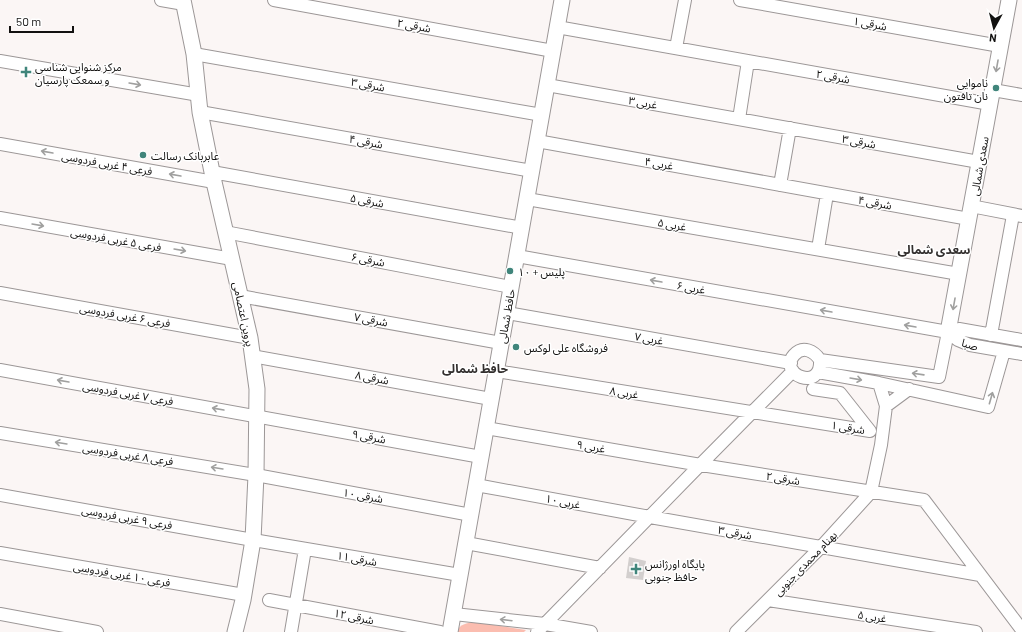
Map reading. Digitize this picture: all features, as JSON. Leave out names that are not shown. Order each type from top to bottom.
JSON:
[{"type":"main road","name":"حافظ شمالی","points":[[450,632],[562,0]]},
{"type":"main road","name":"سعدی شمالی","points":[[948,332],[1009,0]]},
{"type":"main road","name":"پروین اعتصامی","points":[[184,2],[194,54],[200,112],[213,177],[250,338],[256,389],[256,475],[253,540],[244,595],[235,632]]},
{"type":"street","points":[[161,0],[184,2]]},
{"type":"street","name":"۲ شرقی","points":[[274,0],[553,51]]},
{"type":"street","points":[[676,48],[685,0]]},
{"type":"street","name":"۱ شرقی","points":[[740,0],[1000,46]]},
{"type":"street","name":"۲ شرقی","points":[[557,27],[748,61],[991,97],[1022,95]]},
{"type":"street","name":"۳ شرقی","points":[[194,54],[542,115]]},
{"type":"street","points":[[0,61],[199,95]]},
{"type":"street","points":[[738,119],[748,61]]},
{"type":"street","name":"۳ غربی","points":[[547,85],[738,119]]},
{"type":"street","name":"۴ شرقی","points":[[200,112],[532,171]]},
{"type":"street","name":"۳ شرقی","points":[[738,119],[979,162]]},
{"type":"street","points":[[780,185],[790,128]]},
{"type":"street","name":"۴ غربی","points":[[537,142],[780,185]]},
{"type":"street","name":"فرعی ۴ غربی فردوسی","points":[[0,144],[213,177]]},
{"type":"street","name":"۵ شرقی","points":[[213,177],[522,228]]},
{"type":"street","name":"۴ شرقی","points":[[780,185],[827,194],[970,213],[1017,215]]},
{"type":"street","points":[[827,194],[818,249],[959,274]]},
{"type":"street","name":"۵ غربی","points":[[527,199],[818,249]]},
{"type":"street","points":[[991,335],[1017,215]]},
{"type":"street","name":"فرعی ۵ غربی فردوسی","points":[[0,218],[232,259]]},
{"type":"street","name":"۶ شرقی","points":[[226,232],[511,287]]},
{"type":"street","name":"۶ غربی","points":[[517,256],[948,332]]},
{"type":"street","name":"فرعی ۶ غربی فردوسی","points":[[0,293],[250,338]]},
{"type":"street","name":"۷ شرقی","points":[[240,296],[501,343]]},
{"type":"street","name":"۷ غربی","points":[[507,313],[792,367]]},
{"type":"street","name":"صبا","points":[[948,332],[959,328],[1022,340]]},
{"type":"street","points":[[936,396],[948,332]]},
{"type":"street","name":"صبا","points":[[948,332],[958,340],[970,345],[1022,354]]},
{"type":"street","points":[[541,628],[650,517],[697,464],[751,412],[792,367],[793,356],[799,350],[808,349],[815,353],[820,360],[818,372],[812,377],[805,378],[798,376],[792,367]]},
{"type":"street","points":[[818,372],[988,406],[1004,351]]},
{"type":"street","name":"۸ شرقی","points":[[252,356],[492,399]]},
{"type":"street","points":[[820,360],[939,377]]},
{"type":"street","name":"فرعی ۷ غربی فردوسی","points":[[0,370],[256,416]]},
{"type":"street","name":"۸ غربی","points":[[496,371],[751,412]]},
{"type":"street","points":[[879,383],[886,406],[881,445],[871,492],[924,500],[1022,630]]},
{"type":"street","name":"۱ شرقی","points":[[751,412],[870,431],[840,393],[813,389]]},
{"type":"street","points":[[886,406],[909,389]]},
{"type":"street","name":"شرقی ۹","points":[[256,416],[481,457]]},
{"type":"street","name":"۹ غربی","points":[[486,428],[697,464]]},
{"type":"street","name":"فرعی ۸ غربی فردوسی","points":[[0,433],[256,475]]},
{"type":"street","name":"۲ شرقی","points":[[697,464],[871,492]]},
{"type":"street","name":"شرقی ۱۰","points":[[256,475],[471,514]]},
{"type":"street","name":"۱۰ غربی","points":[[476,485],[650,517]]},
{"type":"street","name":"بهنام محمدی جنوبی","points":[[736,632],[821,547],[871,492]]},
{"type":"street","name":"فرعی ۹ غربی فردوسی","points":[[0,495],[253,540]]},
{"type":"street","name":"۳ شرقی","points":[[650,517],[821,547]]},
{"type":"street","name":"۱۱ شرقی","points":[[253,540],[460,576]]},
{"type":"street","points":[[466,543],[600,568]]},
{"type":"street","points":[[821,547],[980,575]]},
{"type":"street","points":[[291,632],[305,549]]},
{"type":"street","name":"فرعی ۱۰ غربی فردوسی","points":[[0,553],[244,595]]},
{"type":"street","name":"۱۲ شرقی","points":[[269,600],[440,632]]},
{"type":"street","name":"۵ غربی","points":[[768,600],[976,632]]},
{"type":"street","points":[[0,614],[97,632]]},
{"type":"street","points":[[454,614],[541,628],[591,632]]},
{"type":"shaded area","points":[[475,622],[526,630],[524,632],[457,632],[461,626],[466,623]]},
{"type":"building","name":"پایگاه اورژانس حافظ جنوبی","points":[[629,557],[646,561],[643,580],[626,578]]},
{"type":"place","name":"مرکز شنوایی شناسی و سمعک پارسیان","points":[[26,72]]},
{"type":"place","name":"ناموایی نان تافتون","points":[[996,88]]},
{"type":"place","name":"عابربانک رسالت","points":[[143,155]]},
{"type":"place","name":"پلیس + ۱۰","points":[[510,271]]},
{"type":"place","name":"فروشگاه علی لوکس","points":[[516,347]]},
{"type":"place","name":"پایگاه اورژانس حافظ جنوبی","points":[[636,569]]},
{"type":"district","name":"سعدی شمالی","points":[[934,249]]},
{"type":"district","name":"حافظ شمالی","points":[[475,368]]}]
